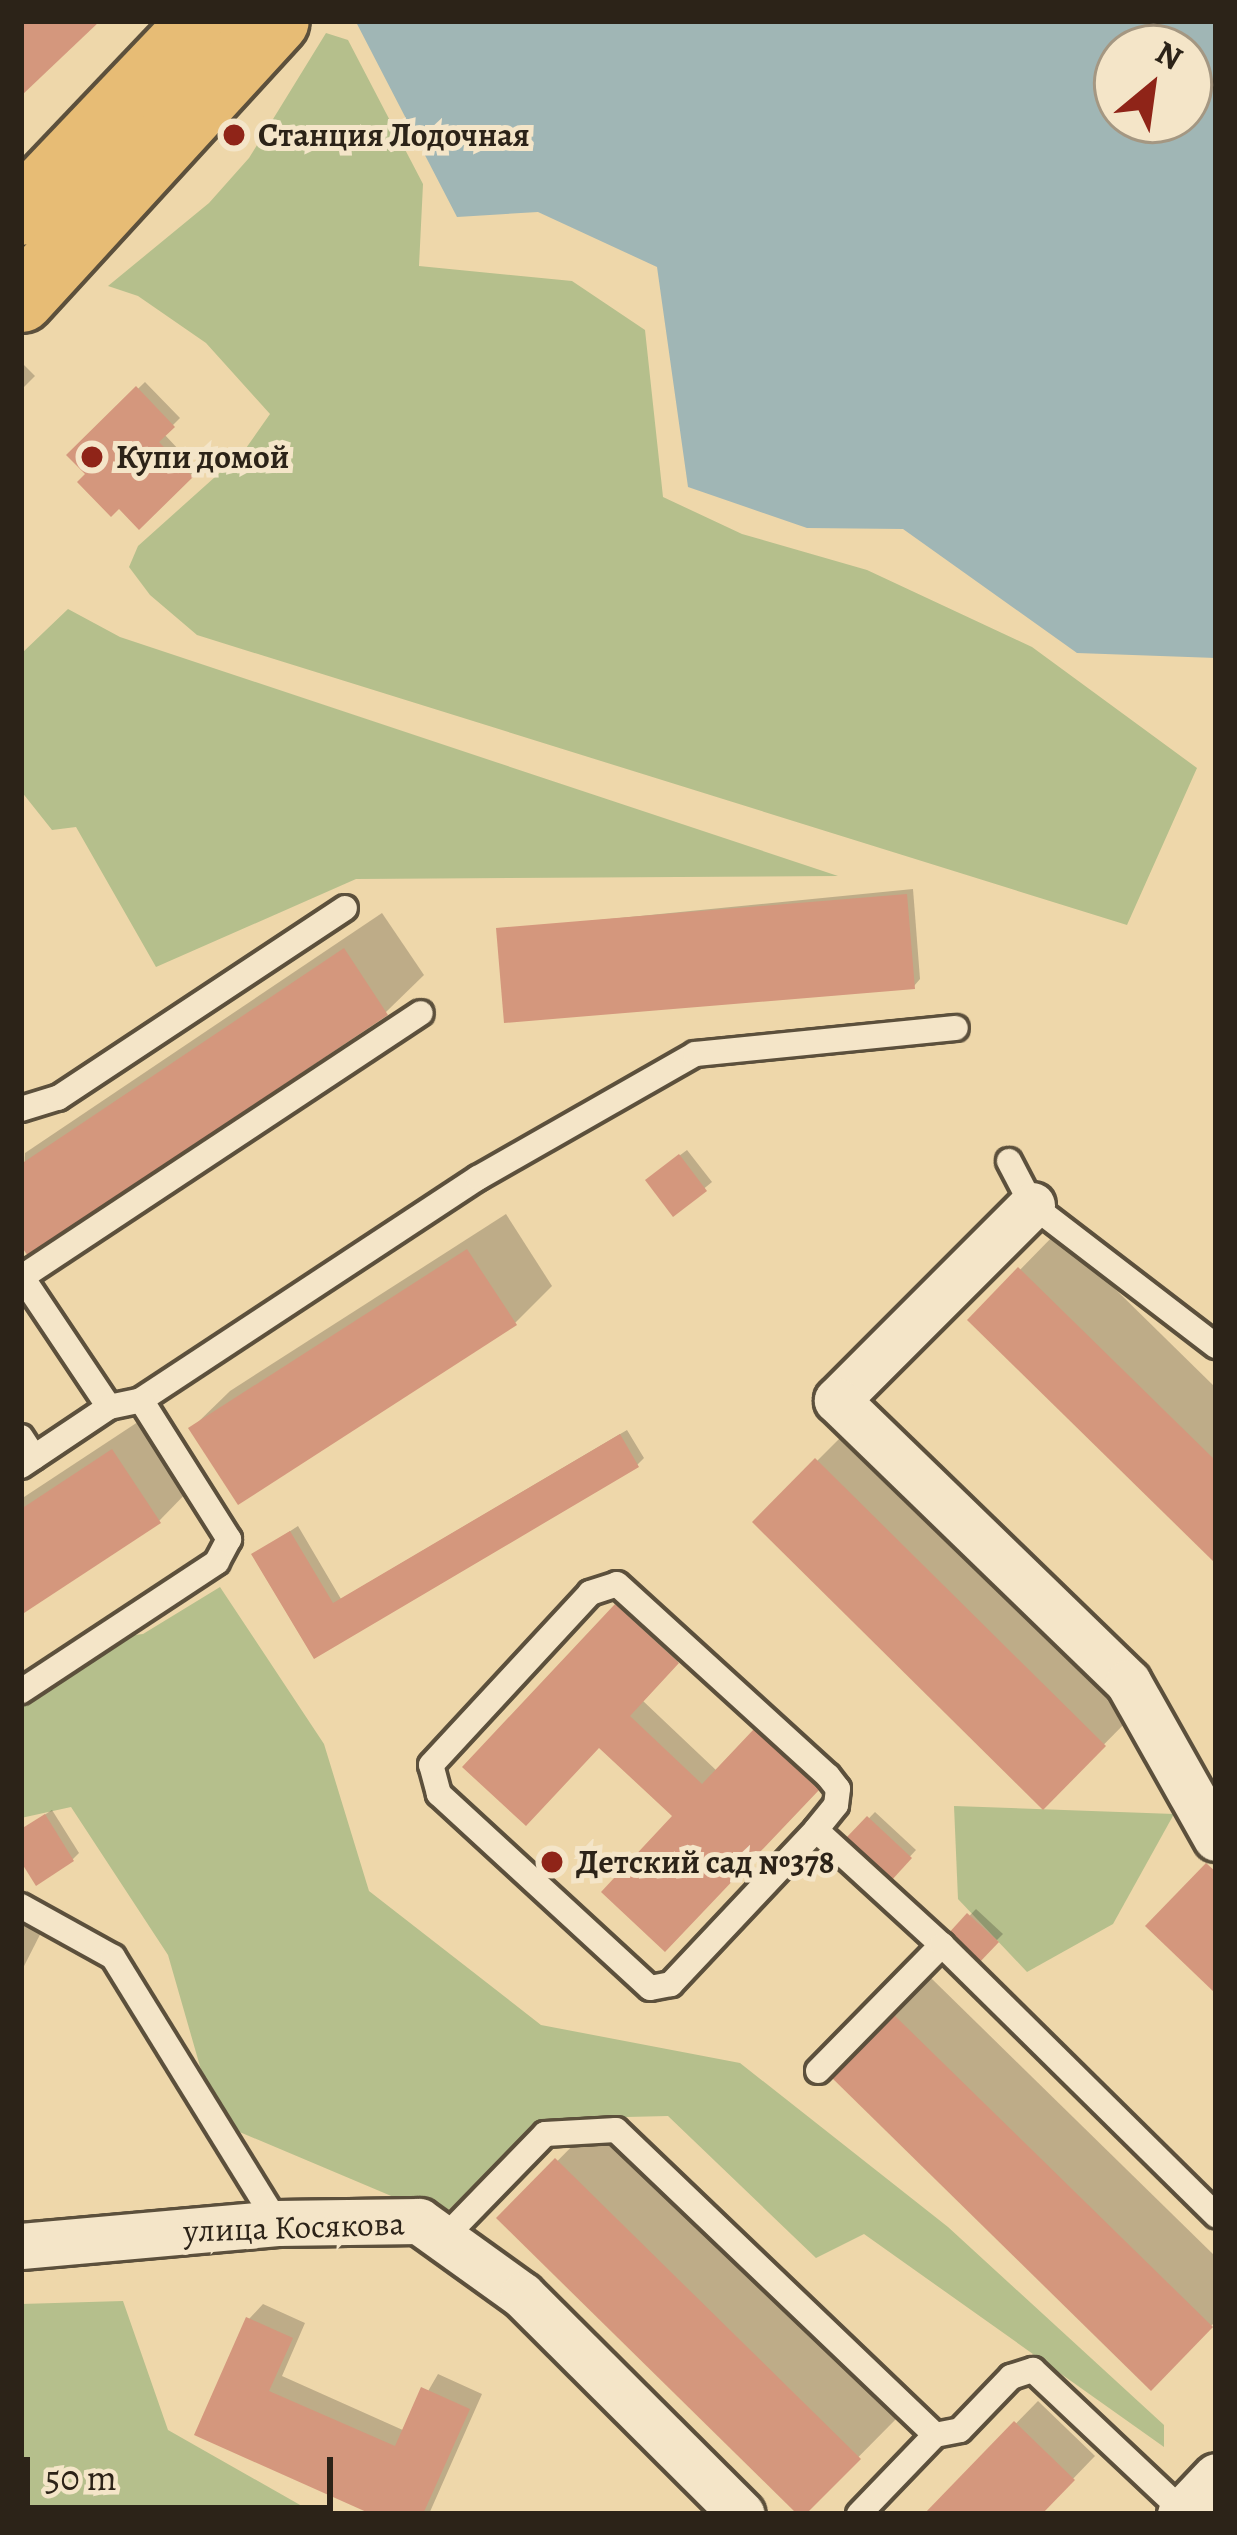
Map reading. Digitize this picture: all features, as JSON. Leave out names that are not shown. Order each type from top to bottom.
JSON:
[{"type":"main road","points":[[21,212],[203,21]]},
{"type":"main road","points":[[21,299],[275,21]]},
{"type":"street","points":[[1032,1205],[837,1400],[1128,1682],[1216,1838]]},
{"type":"street","name":"улица Косякова","points":[[21,2246],[277,2223],[419,2221],[522,2295],[742,2514]]},
{"type":"street","points":[[1183,2513],[1216,2476]]},
{"type":"lane","points":[[21,1109],[58,1098],[345,908]]},
{"type":"lane","points":[[109,1407],[21,1277],[422,1012]]},
{"type":"lane","points":[[25,1453],[109,1407],[142,1400],[478,1178],[695,1054],[956,1028]]},
{"type":"lane","points":[[1009,1161],[1032,1205],[1216,1346]]},
{"type":"lane","points":[[21,1691],[226,1551],[225,1526],[142,1400]]},
{"type":"lane","points":[[617,1584],[828,1776],[838,1789],[836,1805],[815,1830],[671,1984],[650,1988],[439,1794],[431,1765],[590,1593],[617,1584]]},
{"type":"lane","points":[[815,1830],[943,1945],[1216,2215]]},
{"type":"lane","points":[[21,1906],[113,1957],[277,2223]]},
{"type":"lane","points":[[818,2071],[943,1945]]},
{"type":"lane","points":[[443,2239],[545,2134],[616,2130],[935,2435]]},
{"type":"lane","points":[[859,2514],[935,2435],[960,2430],[1011,2377],[1033,2370],[1183,2513]]},
{"type":"green space","points":[[326,33],[348,40],[423,184],[419,266],[572,281],[645,330],[663,497],[742,534],[867,570],[1032,647],[1197,768],[1127,925],[197,635],[150,595],[129,567],[138,546],[244,451],[270,414],[206,343],[138,296],[108,286],[209,203],[249,158]]},
{"type":"green space","points":[[68,609],[120,637],[838,876],[356,879],[156,967],[76,827],[52,830],[21,791],[21,654]]},
{"type":"green space","points":[[220,1587],[324,1744],[369,1891],[541,2025],[740,2063],[948,2227],[1164,2425],[1164,2447],[864,2234],[816,2258],[668,2116],[544,2119],[441,2217],[216,2122],[168,1955],[71,1807],[21,1818],[21,1680],[85,1641],[143,1634]]},
{"type":"green space","points":[[954,1806],[1174,1814],[1113,1924],[1027,1972],[958,1899]]},
{"type":"green space","points":[[123,2301],[168,2430],[316,2514],[25,2514],[21,2304]]},
{"type":"shaded area","points":[[1216,21],[1216,658],[1077,653],[903,529],[807,528],[688,487],[657,267],[538,212],[457,217],[356,22]]},
{"type":"building","points":[[21,21],[100,21],[21,96]]},
{"type":"building","points":[[136,386],[175,427],[159,442],[193,477],[139,530],[119,509],[111,517],[77,482],[85,474],[66,455]]},
{"type":"building","points":[[907,894],[915,989],[504,1023],[496,928]]},
{"type":"building","points":[[344,948],[388,1015],[28,1256],[21,1246],[21,1164]]},
{"type":"building","points":[[679,1154],[707,1191],[673,1217],[645,1180]]},
{"type":"building","points":[[467,1249],[517,1325],[238,1505],[188,1428]]},
{"type":"building","points":[[1018,1267],[1216,1461],[1216,1564],[967,1320]]},
{"type":"building","points":[[620,1434],[639,1467],[314,1659],[251,1554],[290,1531],[333,1603]]},
{"type":"building","points":[[112,1449],[161,1523],[21,1615],[21,1509]]},
{"type":"building","points":[[815,1458],[1106,1746],[1043,1810],[752,1522]]},
{"type":"building","points":[[615,1604],[679,1663],[630,1716],[702,1784],[754,1729],[819,1790],[665,1952],[601,1892],[672,1816],[599,1748],[526,1826],[462,1767]]},
{"type":"building","points":[[45,1814],[74,1861],[36,1886],[21,1862],[21,1829]]},
{"type":"building","points":[[867,1816],[912,1858],[891,1881],[846,1838]]},
{"type":"building","points":[[1206,1863],[1216,1872],[1216,1994],[1145,1926]]},
{"type":"building","points":[[967,1913],[999,1942],[977,1965],[947,1935]]},
{"type":"building","points":[[892,2013],[1213,2327],[1151,2391],[830,2076]]},
{"type":"building","points":[[555,2158],[861,2459],[806,2514],[797,2514],[496,2218]]},
{"type":"building","points":[[246,2317],[293,2338],[269,2391],[395,2446],[421,2387],[470,2409],[423,2514],[371,2514],[194,2435]]},
{"type":"building","points":[[1014,2421],[1075,2480],[1042,2514],[924,2514]]},
{"type":"place","name":"Станция Лодочная","points":[[234,135]]},
{"type":"place","name":"Купи домой","points":[[92,457]]},
{"type":"place","name":"Детский сад №378","points":[[552,1862]]}]
